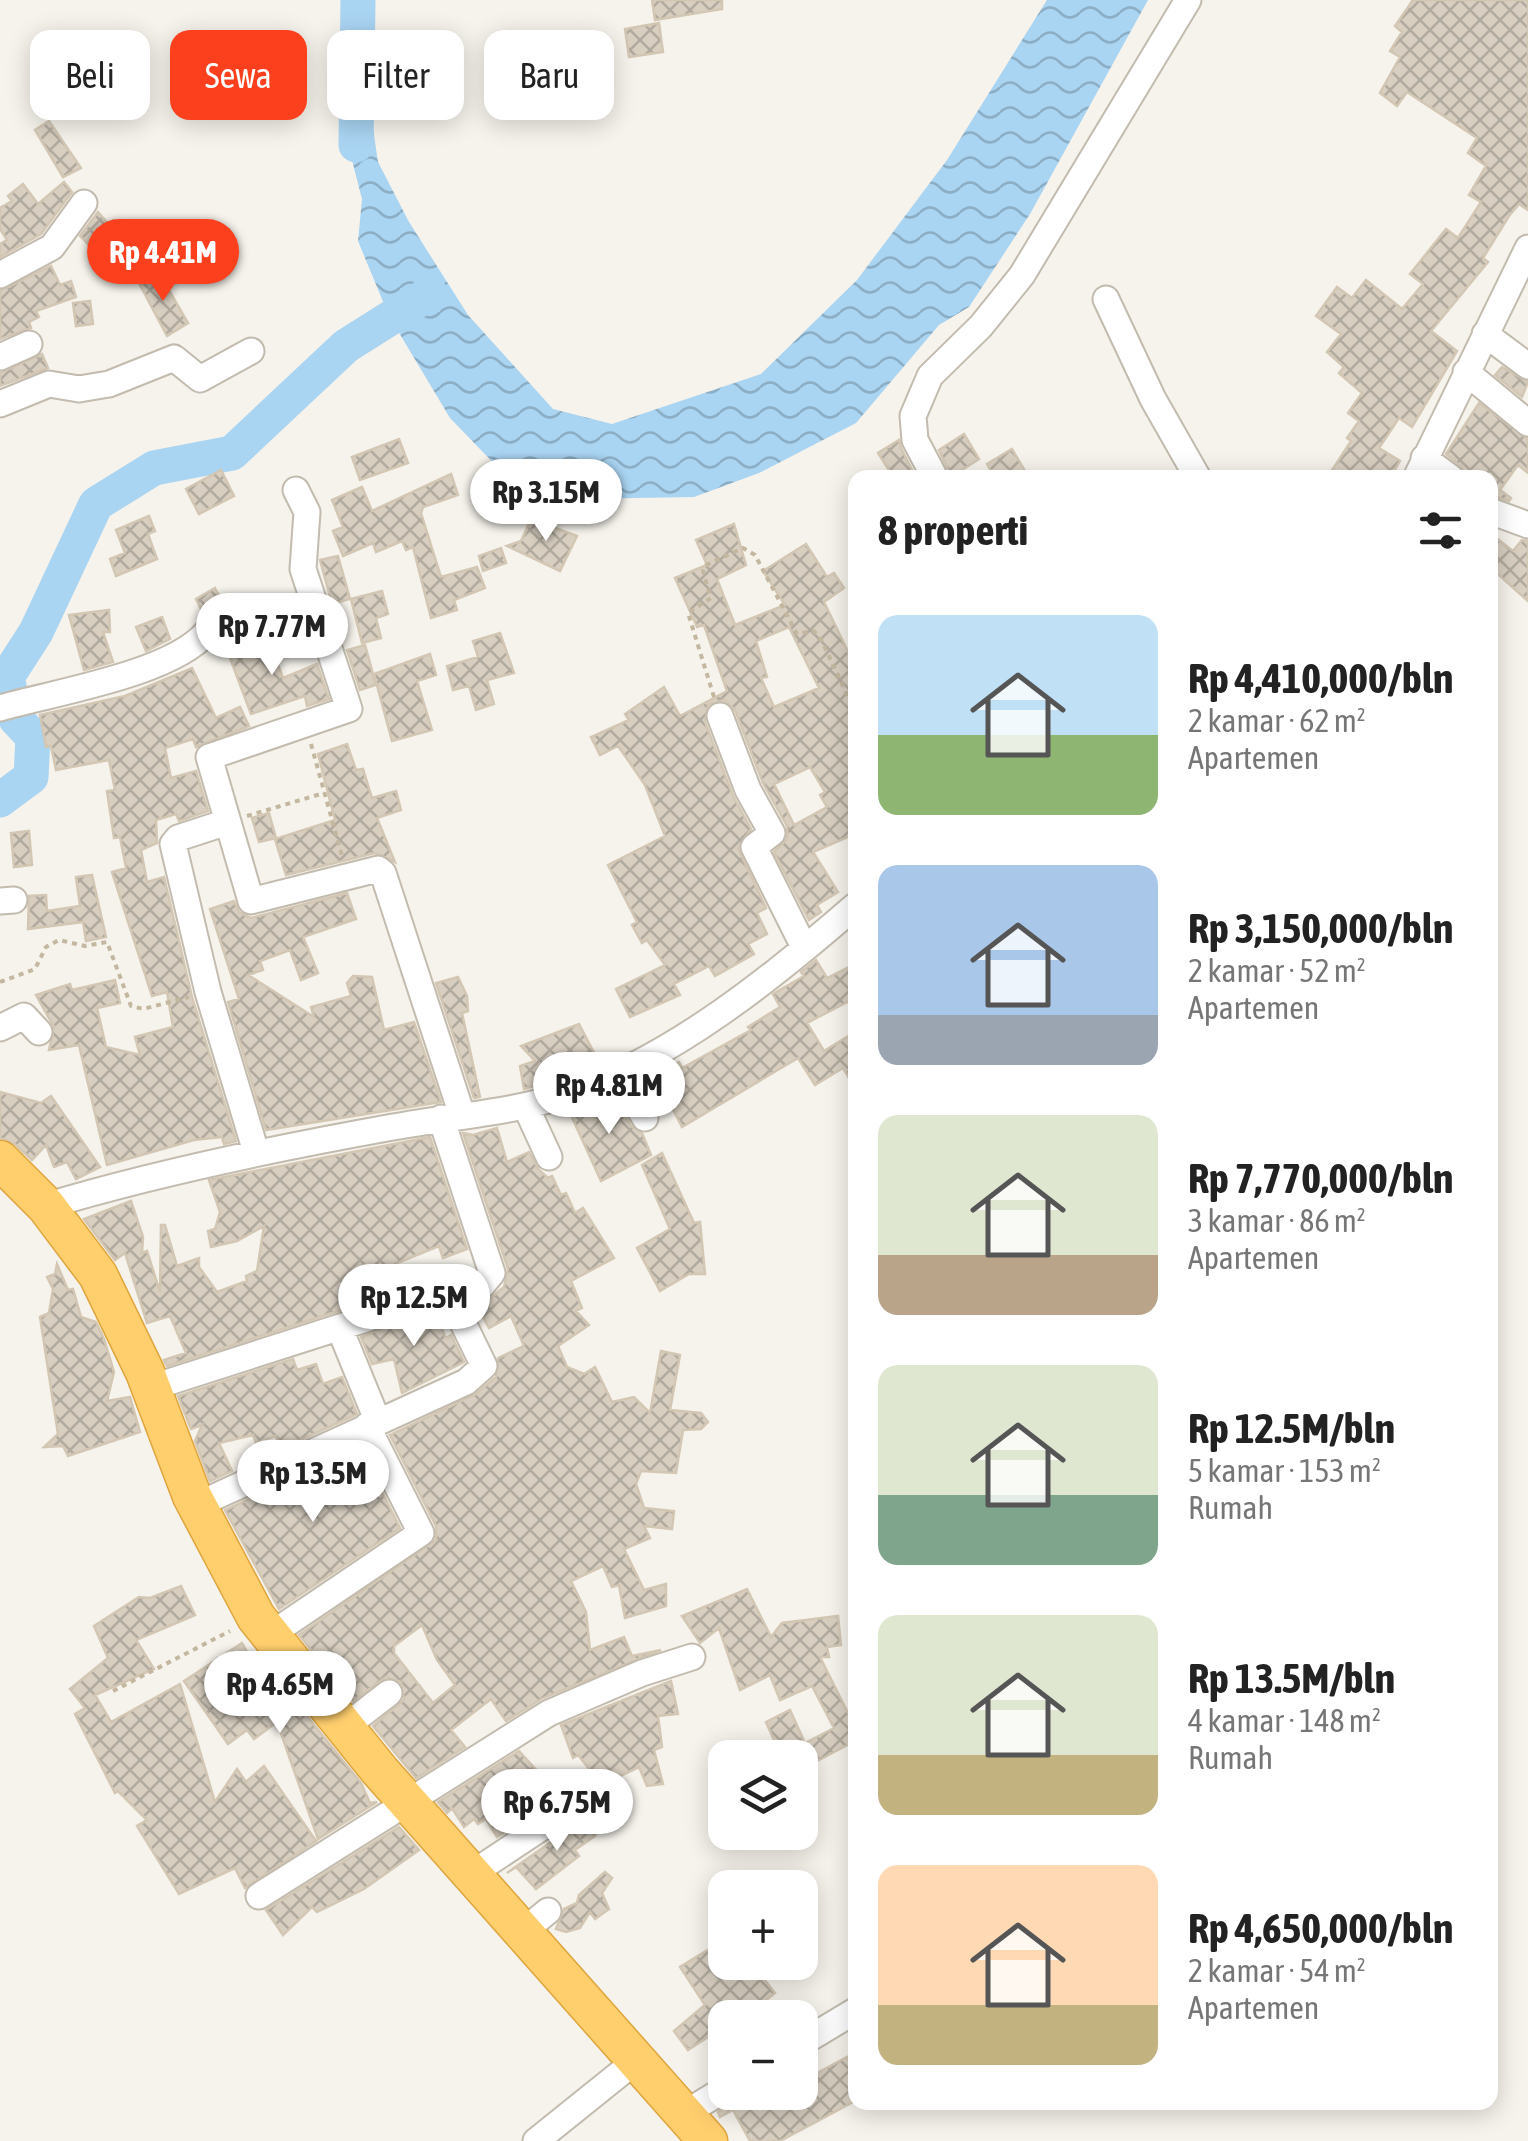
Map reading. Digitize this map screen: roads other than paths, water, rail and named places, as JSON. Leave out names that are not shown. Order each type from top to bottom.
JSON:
[{"type":"highway","points":[[0,1160],[46,1206],[98,1276],[150,1388],[196,1505],[263,1626],[407,1801],[473,1873],[536,1920],[638,2059],[696,2127]]},
{"type":"street","points":[[931,470],[915,440],[914,416],[925,386],[942,360],[981,326],[1022,275],[1188,0]]},
{"type":"street","points":[[0,276],[52,247],[84,204]]},
{"type":"street","points":[[1420,468],[1484,334],[1524,265]]},
{"type":"street","points":[[1106,299],[1153,399],[1193,470]]},
{"type":"street","points":[[1484,334],[1528,366]]},
{"type":"street","points":[[0,356],[29,344]]},
{"type":"street","points":[[0,404],[49,384],[79,389],[109,384],[174,358],[200,379],[252,352]]},
{"type":"street","points":[[1466,372],[1528,423]]},
{"type":"street","points":[[296,490],[307,512],[303,569],[349,707],[347,712],[210,754],[251,902],[378,869],[383,873],[492,1273],[478,1290],[454,1302]]},
{"type":"street","points":[[1498,514],[1528,525]]},
{"type":"street","points":[[8,705],[162,664],[193,648],[206,633]]},
{"type":"street","points":[[720,716],[748,790],[772,833],[754,848],[804,948]]},
{"type":"street","points":[[227,822],[178,838],[173,844],[208,992],[256,1152]]},
{"type":"street","points":[[46,1206],[256,1152],[526,1106],[618,1073],[715,1014],[848,912]]},
{"type":"street","points":[[0,1028],[24,1016],[40,1032]]},
{"type":"street","points":[[618,1073],[645,1118]]},
{"type":"street","points":[[526,1106],[549,1157]]},
{"type":"street","points":[[150,1388],[380,1314],[400,1298],[434,1281],[446,1288],[484,1366],[481,1372],[196,1505]]},
{"type":"street","points":[[263,1626],[421,1534],[373,1424],[340,1328]]},
{"type":"street","points":[[259,1896],[549,1713],[642,1673],[692,1657]]},
{"type":"street","points":[[345,1727],[389,1693]]},
{"type":"street","points":[[473,1873],[592,1794]]},
{"type":"street","points":[[818,2033],[848,2015]]},
{"type":"street","points":[[540,2140],[638,2059]]},
{"type":"water","points":[[1047,0],[1148,0],[1030,214],[969,307],[939,325],[856,423],[759,473],[694,497],[577,499],[507,477],[450,418],[389,316],[358,241],[362,199],[342,120],[372,120],[378,162],[409,222],[468,315],[553,409],[612,424],[761,374],[857,280],[947,160]]},
{"type":"waterway","points":[[356,145],[358,0]]},
{"type":"waterway","points":[[0,800],[31,777],[33,737],[16,719],[7,677],[36,632],[96,504],[154,468],[232,453],[346,346],[430,293]]}]
